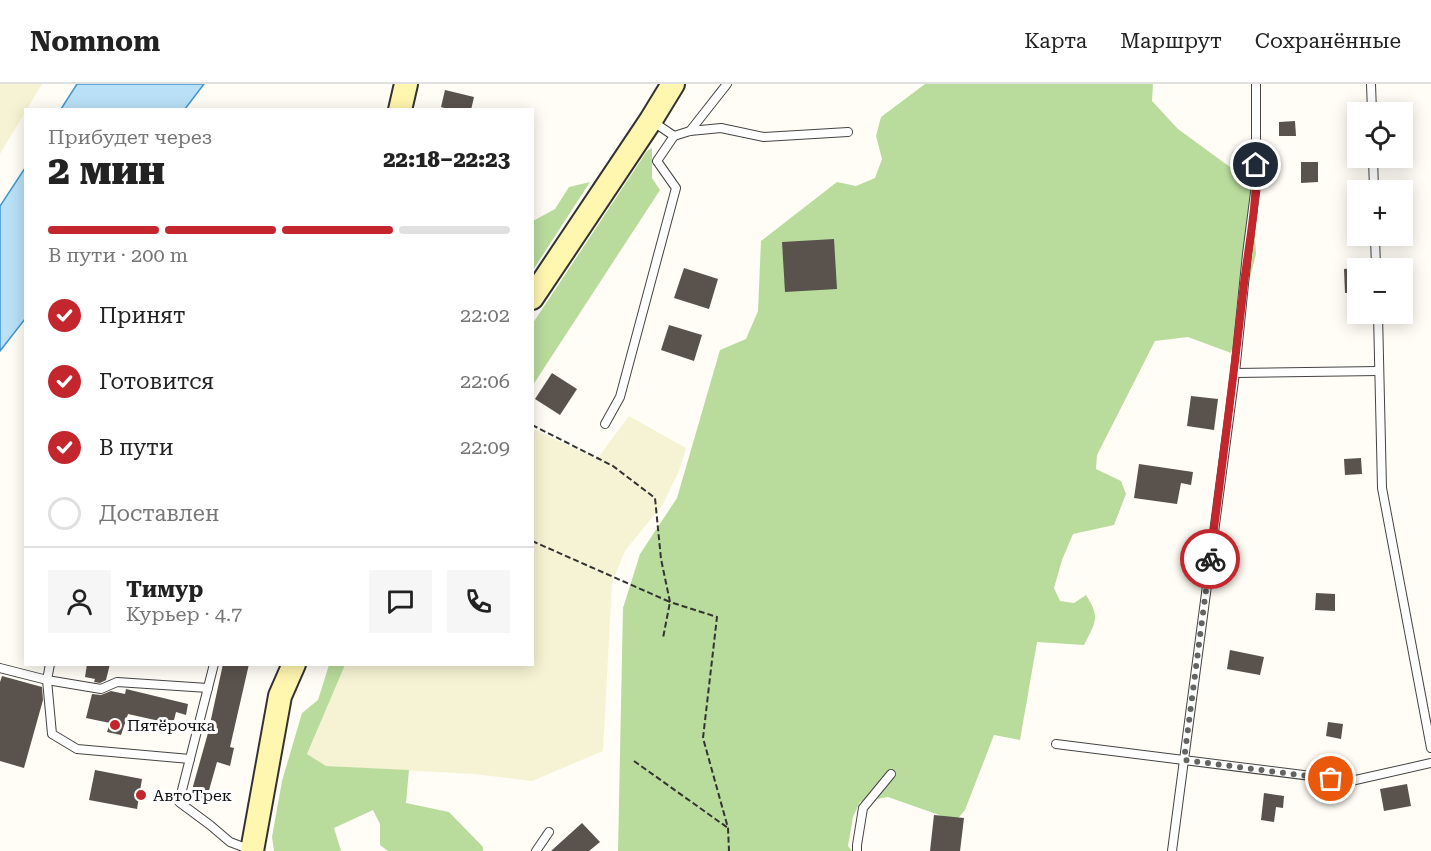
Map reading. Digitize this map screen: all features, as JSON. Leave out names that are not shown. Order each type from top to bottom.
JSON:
[{"type":"main road","points":[[400,108],[406,84]]},
{"type":"main road","points":[[534,295],[673,84]]},
{"type":"main road","points":[[252,851],[285,666]]},
{"type":"main road","points":[[280,696],[293,666]]},
{"type":"lane","points":[[690,132],[727,84]]},
{"type":"lane","points":[[1172,851],[1235,373],[1256,185],[1256,84]]},
{"type":"lane","points":[[1371,84],[1372,102]]},
{"type":"lane","points":[[651,120],[674,136]]},
{"type":"lane","points":[[605,424],[620,398],[676,188],[657,161],[674,136],[721,128],[764,137],[848,132]]},
{"type":"lane","points":[[1378,324],[1382,488],[1431,748]]},
{"type":"lane","points":[[1235,373],[1379,371]]},
{"type":"lane","points":[[50,666],[46,680],[52,734],[76,748],[190,759]]},
{"type":"lane","points":[[214,666],[179,802],[230,842],[252,851]]},
{"type":"lane","points":[[0,668],[46,680],[101,689],[117,682],[208,688]]},
{"type":"lane","points":[[1056,744],[1351,781],[1431,763]]},
{"type":"lane","points":[[857,851],[856,845],[863,808],[891,774]]},
{"type":"lane","points":[[536,851],[549,832]]},
{"type":"path","points":[[534,426],[613,466],[655,498],[661,559],[670,602],[663,638]]},
{"type":"path","points":[[534,542],[670,602],[717,616],[703,738],[728,828],[729,851]]},
{"type":"path","points":[[633,761],[728,828]]},
{"type":"shaded area","points":[[0,84],[42,84],[28,108],[24,108],[24,114],[0,154]]},
{"type":"shaded area","points":[[629,416],[686,448],[679,471],[663,504],[625,551],[612,583],[603,751],[532,781],[474,774],[326,766],[307,754],[345,666],[534,666],[534,429],[597,459]]},
{"type":"green space","points":[[925,84],[1153,84],[1152,101],[1178,129],[1245,178],[1252,191],[1256,254],[1231,353],[1188,337],[1155,341],[1097,455],[1096,469],[1121,481],[1126,494],[1114,525],[1073,534],[1054,588],[1060,601],[1074,603],[1086,595],[1094,609],[1093,626],[1084,645],[1037,642],[1020,740],[994,735],[965,810],[956,821],[888,797],[860,802],[853,817],[848,846],[852,851],[618,851],[623,608],[640,554],[677,498],[720,350],[746,339],[758,311],[761,241],[837,182],[856,186],[875,178],[882,159],[876,136],[881,117]]},
{"type":"green space","points":[[652,148],[652,178],[660,190],[534,383],[534,321],[647,151]]},
{"type":"green space","points":[[590,182],[534,268],[534,220],[555,209],[569,187]]},
{"type":"green space","points":[[329,666],[345,666],[307,754],[326,766],[409,770],[406,803],[449,812],[483,847],[483,851],[388,851],[380,845],[380,824],[373,810],[334,828],[341,851],[274,851],[272,837],[282,781],[302,713],[318,700]]},
{"type":"water","points":[[77,84],[204,84],[186,108],[62,108]]},
{"type":"water","points":[[24,170],[24,320],[0,351],[0,206]]},
{"type":"building","points":[[445,90],[474,97],[471,108],[441,107]]},
{"type":"building","points":[[1295,121],[1296,136],[1279,136],[1279,122]]},
{"type":"building","points":[[1301,162],[1318,162],[1318,182],[1301,183]]},
{"type":"building","points":[[834,239],[837,289],[785,292],[782,242]]},
{"type":"building","points":[[684,268],[718,279],[709,309],[674,298]]},
{"type":"building","points":[[1344,269],[1347,269],[1347,293],[1345,293]]},
{"type":"building","points":[[669,325],[702,335],[694,361],[661,350]]},
{"type":"building","points":[[552,373],[577,389],[560,415],[535,399]]},
{"type":"building","points":[[1191,396],[1218,399],[1214,430],[1187,426]]},
{"type":"building","points":[[1361,458],[1362,474],[1345,475],[1344,459]]},
{"type":"building","points":[[1139,464],[1193,472],[1191,485],[1181,483],[1177,504],[1134,498]]},
{"type":"building","points":[[1316,593],[1335,594],[1335,611],[1315,610]]},
{"type":"building","points":[[1230,650],[1264,657],[1260,675],[1227,669]]},
{"type":"building","points":[[87,666],[110,666],[106,680],[100,683],[94,682],[95,679],[85,677]]},
{"type":"building","points":[[223,666],[249,666],[230,747],[234,748],[230,766],[217,762],[206,801],[190,797],[208,733]]},
{"type":"building","points":[[2,676],[42,687],[43,700],[24,768],[0,761],[0,682]]},
{"type":"building","points":[[126,689],[188,704],[186,715],[176,712],[173,724],[128,714],[121,735],[107,732],[110,723],[86,718],[92,694],[101,695],[111,691],[125,694]]},
{"type":"building","points":[[1328,722],[1343,724],[1341,739],[1326,736]]},
{"type":"building","points":[[95,770],[142,779],[137,809],[89,800]]},
{"type":"building","points":[[1407,784],[1411,806],[1384,811],[1380,789]]},
{"type":"building","points":[[1264,793],[1284,796],[1283,808],[1276,807],[1274,822],[1261,820]]},
{"type":"building","points":[[934,815],[964,818],[960,851],[930,851]]},
{"type":"building","points":[[582,823],[600,842],[589,851],[551,851]]},
{"type":"way so far","points":[[1210,559],[1184,760],[1331,779]]},
{"type":"place","name":"Пятёрочка","points":[[115,725]]},
{"type":"place","name":"АвтоТрек","points":[[141,795]]},
{"type":"route","points":[[1210,559],[1235,373],[1256,185],[1256,165]]}]
